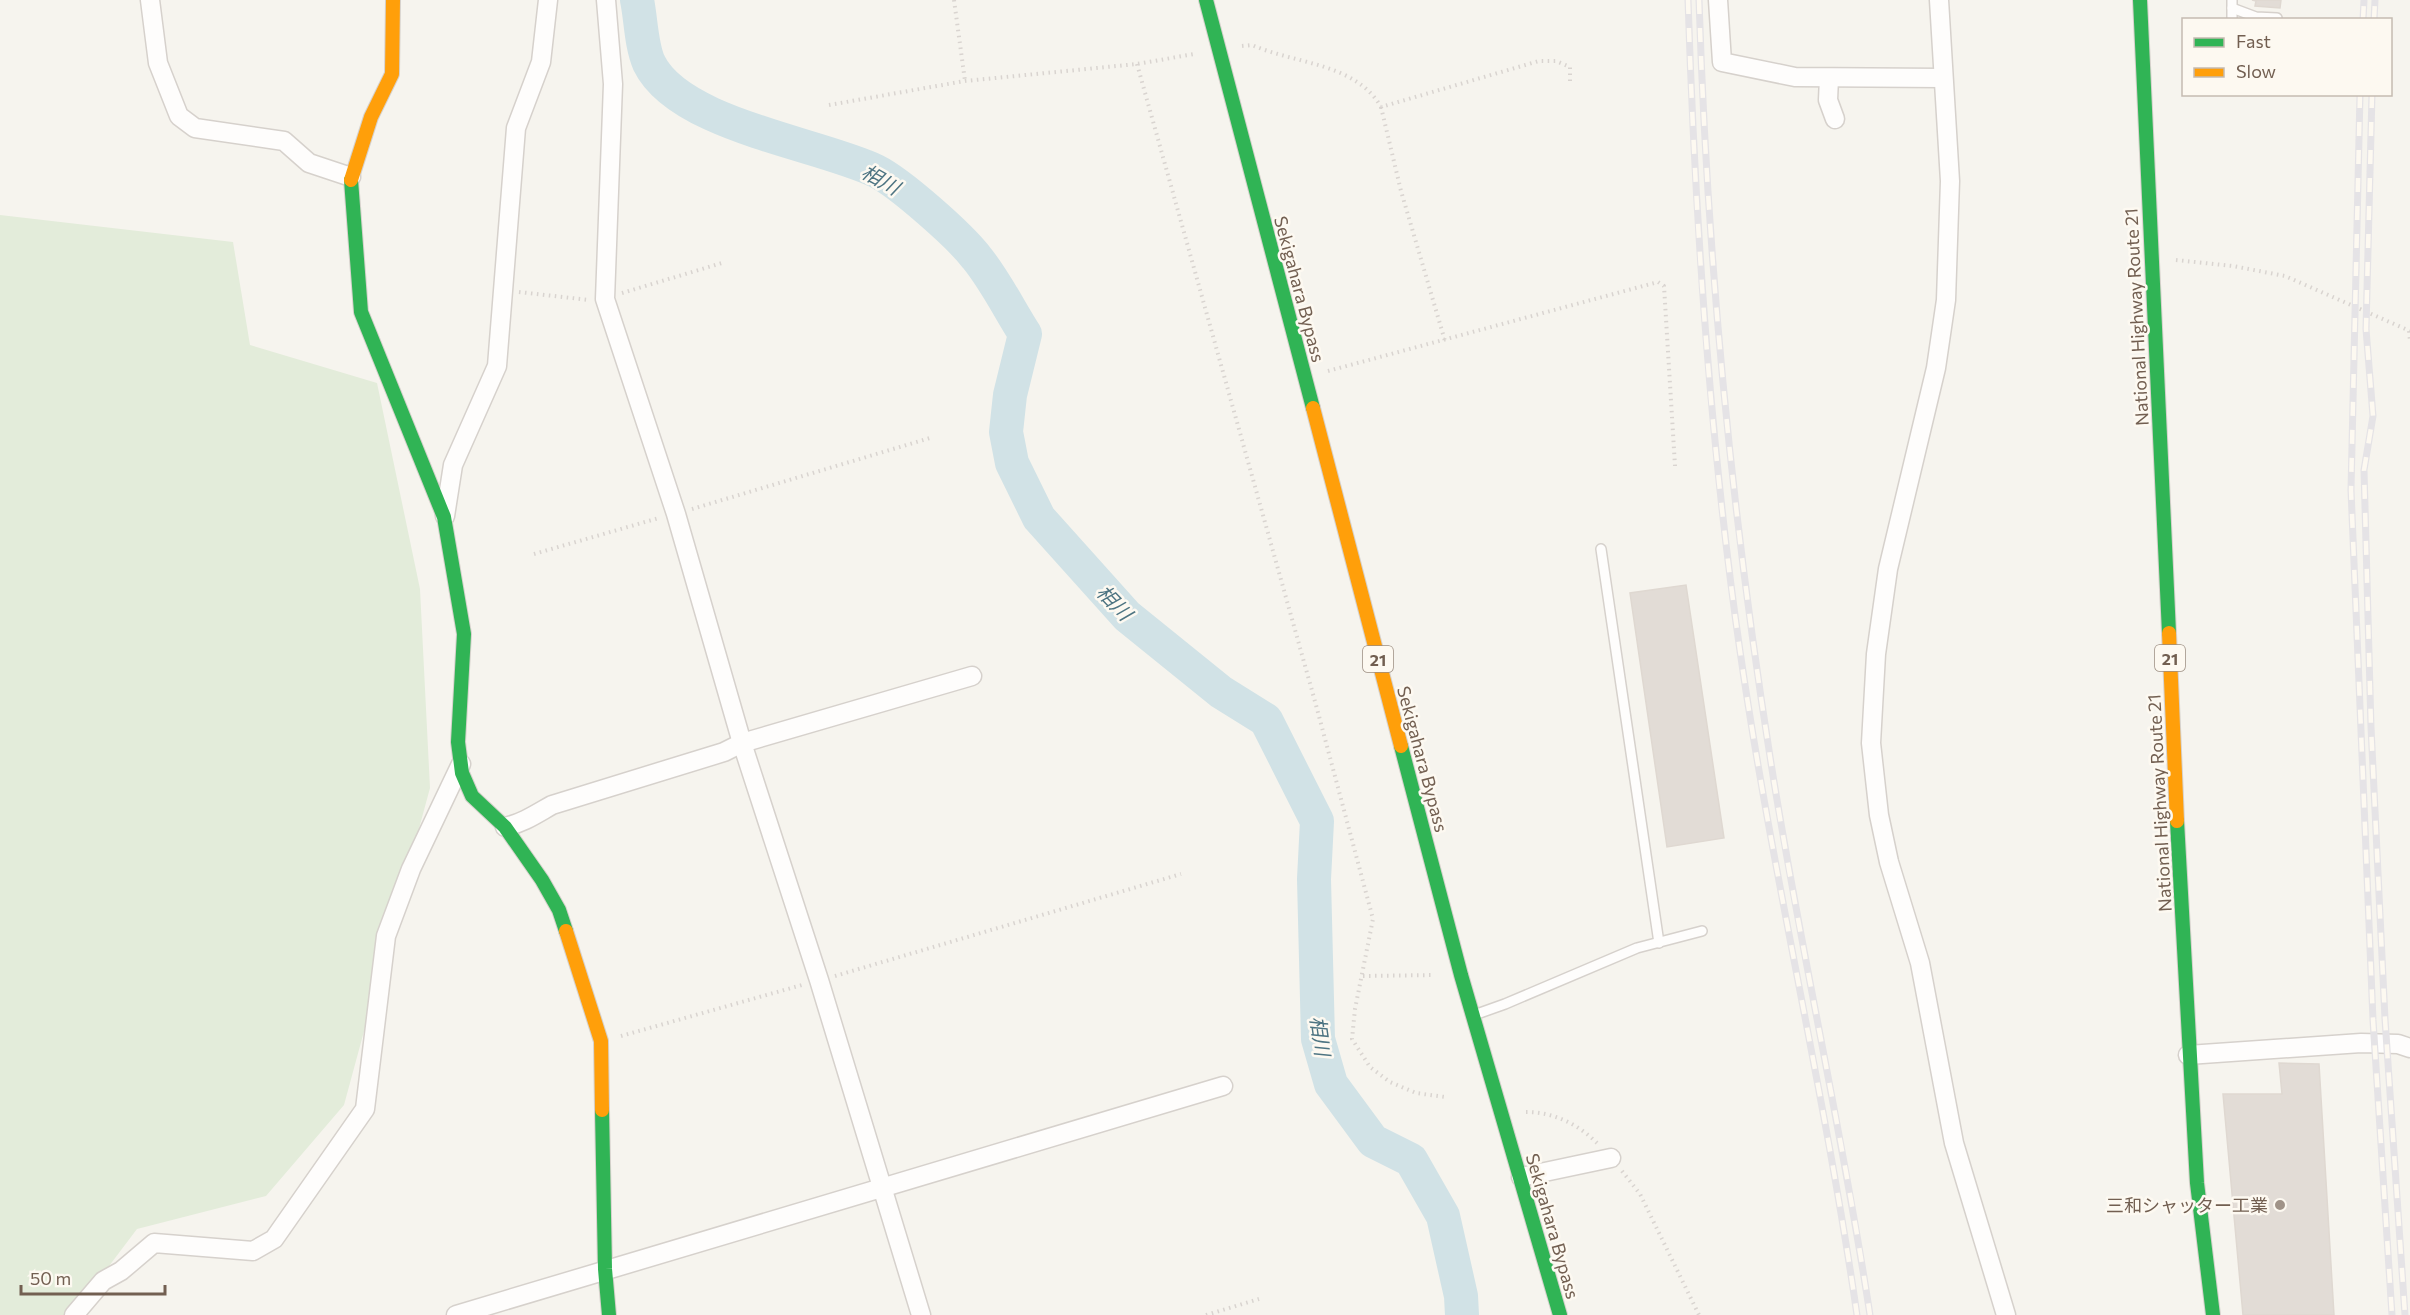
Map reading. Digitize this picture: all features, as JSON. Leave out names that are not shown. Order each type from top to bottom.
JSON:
[{"type":"main road","points":[[393,0],[392,74],[371,117],[351,177],[361,312],[444,518],[464,634],[459,742],[461,764],[472,796],[506,827],[542,880],[558,910],[600,1041],[605,1269],[609,1315]]},
{"type":"main road","name":"Sekigahara Bypass","points":[[1206,0],[1461,975],[1560,1315]]},
{"type":"main road","name":"National Highway Route 21","points":[[2140,0],[2188,1055],[2197,1183],[2213,1315]]},
{"type":"street","points":[[150,0],[158,63],[179,116],[195,128],[284,141],[309,163],[351,177]]},
{"type":"street","points":[[444,518],[453,465],[497,366],[516,128],[541,62],[548,0]]},
{"type":"street","points":[[606,0],[613,84],[605,299],[676,514],[742,743],[819,980],[921,1315]]},
{"type":"street","points":[[1718,0],[1722,62],[1795,77],[1943,78]]},
{"type":"street","points":[[1939,0],[1950,181],[1946,300],[1936,368],[1888,569],[1876,654],[1871,743],[1883,834],[1921,969],[1953,1143],[2006,1315]]},
{"type":"street","points":[[1829,78],[1828,100],[1835,119]]},
{"type":"street","points":[[506,827],[524,823],[539,810],[552,805],[724,752],[742,743],[972,676]]},
{"type":"street","points":[[74,1315],[103,1281],[121,1271],[154,1243],[253,1251],[274,1239],[314,1183],[365,1109],[386,936],[411,869],[461,764]]},
{"type":"street","points":[[2188,1055],[2361,1043],[2398,1044],[2410,1048]]},
{"type":"street","points":[[456,1315],[1223,1086]]},
{"type":"street","points":[[1521,1178],[1611,1158]]},
{"type":"lane","points":[[2232,4],[2263,18]]},
{"type":"lane","points":[[1601,549],[1659,943]]},
{"type":"lane","points":[[1473,1015],[1505,1004],[1637,948],[1702,931]]},
{"type":"path","points":[[954,0],[965,81]]},
{"type":"path","points":[[829,105],[965,81],[1137,64],[1251,45],[1343,75],[1367,87],[1381,107],[1398,180],[1445,341]]},
{"type":"path","points":[[1381,107],[1539,61],[1556,61],[1570,66],[1569,81]]},
{"type":"path","points":[[1137,64],[1316,705],[1373,920],[1355,1009],[1352,1039],[1370,1067],[1390,1083],[1416,1093],[1445,1097]]},
{"type":"path","points":[[2152,258],[2196,261],[2285,276],[2410,331],[2410,341]]},
{"type":"path","points":[[1304,377],[1658,282],[1664,286],[1675,466]]},
{"type":"path","points":[[534,554],[930,438]]},
{"type":"path","points":[[600,1041],[819,980],[1181,874]]},
{"type":"path","points":[[1363,976],[1461,975]]},
{"type":"path","points":[[1525,1112],[1545,1112],[1576,1125],[1611,1158],[1640,1194],[1699,1315]]},
{"type":"path","points":[[1206,1315],[1259,1299]]},
{"type":"green space","points":[[0,215],[233,242],[250,345],[377,383],[420,589],[430,788],[344,1105],[266,1196],[137,1229],[72,1315],[0,1315]]},
{"type":"building","points":[[2252,0],[2281,0],[2280,8],[2255,6],[2256,1]]},
{"type":"building","points":[[1686,585],[1724,838],[1667,847],[1630,593]]},
{"type":"building","name":"三和シャッター工業","points":[[2279,1063],[2319,1064],[2334,1315],[2243,1315],[2223,1094],[2282,1094]]},
{"type":"waterway","name":"相川","points":[[637,0],[646,56],[665,84],[689,102],[718,117],[851,161],[886,177],[929,210],[957,236],[996,285],[1025,334],[1010,395],[1006,432],[1012,463],[1039,518],[1127,616],[1221,692],[1266,720],[1317,821],[1314,879],[1318,1039],[1331,1084],[1373,1141],[1411,1160],[1443,1216],[1461,1296],[1462,1315]]},
{"type":"railway","points":[[1688,0],[1699,245],[1712,408],[1729,570],[1767,818],[1830,1149],[1857,1315]]},
{"type":"railway","points":[[1699,0],[1715,287],[1744,573],[1782,832],[1847,1177],[1870,1315]]},
{"type":"railway","points":[[2363,18],[2364,0]]},
{"type":"railway","points":[[2374,18],[2375,0]]},
{"type":"railway","points":[[2360,96],[2351,490],[2373,1020],[2392,1315]]},
{"type":"railway","points":[[2372,96],[2366,329],[2373,416],[2364,470],[2371,727],[2385,1019],[2405,1315]]},
{"type":"traffic: fast","points":[[1206,0],[1313,408]]},
{"type":"traffic: fast","points":[[2140,0],[2169,633]]},
{"type":"traffic: fast","points":[[351,180],[361,312],[444,517],[464,634],[458,742],[462,773],[472,796],[505,827],[542,880],[559,910],[566,931]]},
{"type":"traffic: fast","points":[[1401,746],[1461,975],[1560,1315]]},
{"type":"traffic: fast","points":[[2177,821],[2197,1183],[2213,1315]]},
{"type":"traffic: fast","points":[[602,1110],[605,1269],[609,1315]]},
{"type":"traffic: slow","points":[[351,180],[371,117],[392,74],[393,0]]},
{"type":"traffic: slow","points":[[1313,408],[1401,746]]},
{"type":"traffic: slow","points":[[2169,633],[2177,821]]},
{"type":"traffic: slow","points":[[566,931],[601,1041],[602,1110]]},
{"type":"place","name":"三和シャッター工業","points":[[2280,1205]]}]
